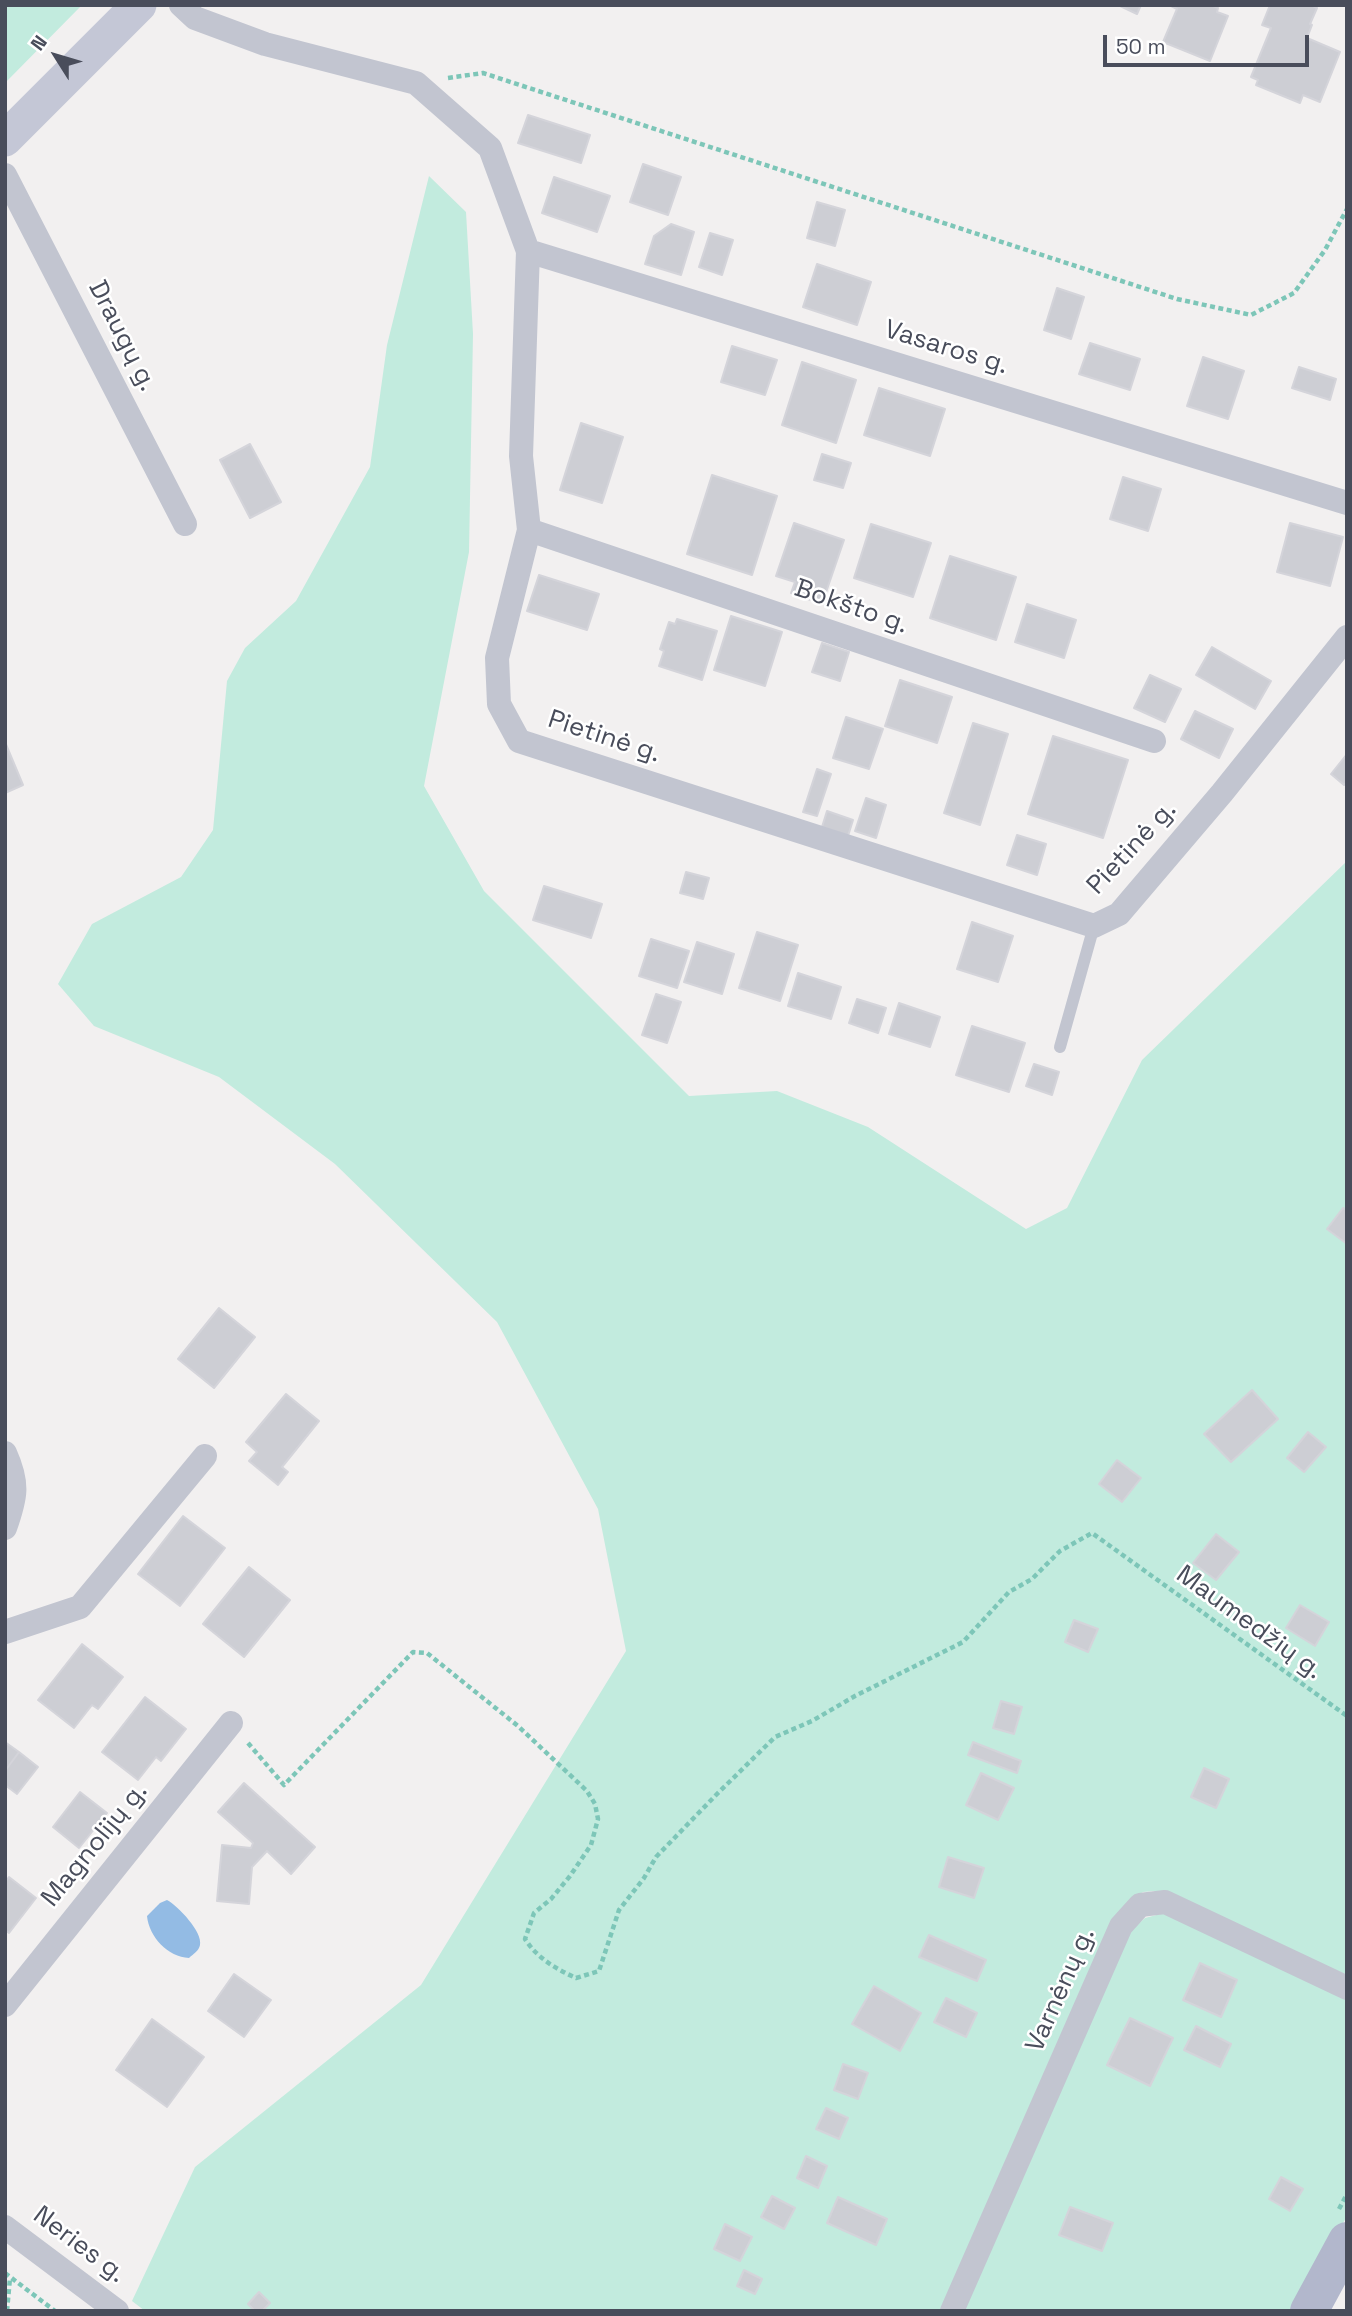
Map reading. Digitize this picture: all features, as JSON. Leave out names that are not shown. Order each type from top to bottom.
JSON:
[{"type":"main road","points":[[5,138],[139,5]]},
{"type":"main road","points":[[1309,2311],[1347,2241]]},
{"type":"street","name":"Pietinė g.","points":[[181,5],[195,18],[265,44],[416,83],[490,148],[527,251],[521,456],[529,530],[497,658],[499,704],[519,741],[1094,926],[1119,914],[1222,793],[1347,637]]},
{"type":"street","name":"Draugų g.","points":[[5,174],[186,524]]},
{"type":"street","name":"Vasaros g.","points":[[527,251],[1347,503]]},
{"type":"street","name":"Bokšto g.","points":[[529,530],[1154,741]]},
{"type":"street","points":[[5,1453],[14,1474],[14,1501],[5,1528]]},
{"type":"street","points":[[5,1632],[80,1607],[205,1455]]},
{"type":"street","name":"Magnolijų g.","points":[[5,2005],[231,1723]]},
{"type":"street","name":"Varnėnų g.","points":[[952,2311],[1121,1926],[1140,1905],[1165,1902],[1347,1988]]},
{"type":"street","name":"Neries g.","points":[[5,2227],[117,2311]]},
{"type":"lane","points":[[1060,1047],[1094,926]]},
{"type":"path","points":[[416,83],[483,73],[1178,299],[1251,315],[1294,293],[1325,250],[1347,209]]},
{"type":"path","name":"Maumedžių g.","points":[[231,1723],[284,1785],[413,1652],[427,1653],[519,1726],[586,1791],[595,1804],[598,1819],[592,1845],[551,1899],[534,1913],[525,1939],[531,1948],[553,1967],[576,1978],[599,1971],[619,1910],[644,1878],[656,1857],[775,1737],[812,1721],[855,1696],[963,1642],[1009,1592],[1032,1579],[1060,1551],[1092,1533],[1347,1716]]},
{"type":"path","points":[[5,2273],[55,2311]]},
{"type":"path","points":[[7,2311],[10,2277]]},
{"type":"green space","points":[[5,5],[82,5],[5,83]]},
{"type":"green space","points":[[429,176],[466,212],[473,334],[469,552],[424,786],[484,891],[689,1096],[777,1091],[868,1127],[1026,1229],[1067,1208],[1142,1060],[1347,861],[1347,1975],[1154,1891],[1143,1892],[1131,1900],[943,2311],[145,2311],[132,2301],[195,2167],[421,1985],[626,1651],[598,1509],[497,1322],[335,1164],[219,1077],[94,1026],[58,984],[92,924],[181,877],[213,830],[227,681],[245,648],[296,601],[370,467],[387,345]]},
{"type":"green space","points":[[1164,1913],[1347,1999],[1347,2216],[1293,2311],[963,2311],[1128,1933],[1145,1918]]},
{"type":"water","points":[[167,1900],[183,1913],[198,1933],[199,1947],[189,1958],[167,1950],[151,1931],[147,1916]]},
{"type":"building","points":[[1118,5],[1141,5],[1137,14]]},
{"type":"building","points":[[1169,5],[1211,5],[1218,8],[1217,12],[1228,16],[1210,61],[1163,42],[1177,9]]},
{"type":"building","points":[[1270,5],[1311,5],[1317,8],[1307,38],[1340,52],[1320,102],[1303,95],[1300,103],[1256,85],[1258,80],[1251,77],[1271,28],[1262,25]]},
{"type":"building","points":[[528,115],[590,135],[581,163],[518,143]]},
{"type":"building","points":[[643,164],[681,177],[668,215],[630,202]]},
{"type":"building","points":[[554,177],[610,196],[597,232],[542,213]]},
{"type":"building","points":[[817,202],[845,210],[835,246],[807,238]]},
{"type":"building","points":[[671,224],[694,232],[681,275],[645,264],[654,236]]},
{"type":"building","points":[[710,233],[733,240],[722,275],[699,267]]},
{"type":"building","points":[[817,264],[871,282],[857,325],[803,307]]},
{"type":"building","points":[[1057,288],[1084,297],[1071,339],[1044,330]]},
{"type":"building","points":[[1090,343],[1140,359],[1130,390],[1079,374]]},
{"type":"building","points":[[732,346],[777,360],[765,395],[721,382]]},
{"type":"building","points":[[1203,357],[1244,371],[1228,419],[1187,406]]},
{"type":"building","points":[[802,362],[856,380],[836,443],[782,425]]},
{"type":"building","points":[[1299,367],[1336,379],[1330,400],[1292,388]]},
{"type":"building","points":[[879,388],[945,409],[930,456],[864,435]]},
{"type":"building","points":[[581,423],[623,437],[602,503],[560,490]]},
{"type":"building","points":[[250,444],[281,502],[250,518],[220,460]]},
{"type":"building","points":[[822,454],[851,463],[843,488],[814,480]]},
{"type":"building","points":[[712,475],[777,496],[752,575],[687,554]]},
{"type":"building","points":[[1123,477],[1161,489],[1148,531],[1110,519]]},
{"type":"building","points":[[794,523],[844,540],[822,604],[791,593],[795,582],[776,576]]},
{"type":"building","points":[[1290,523],[1343,537],[1330,586],[1277,572]]},
{"type":"building","points":[[871,524],[931,543],[913,597],[854,578]]},
{"type":"building","points":[[950,556],[1016,577],[996,640],[930,618]]},
{"type":"building","points":[[539,575],[599,594],[587,630],[527,611]]},
{"type":"building","points":[[1027,604],[1076,620],[1064,658],[1015,642]]},
{"type":"building","points":[[731,616],[782,632],[765,686],[714,670]]},
{"type":"building","points":[[677,619],[717,631],[702,680],[659,666],[664,651],[660,649],[669,622],[675,624]]},
{"type":"building","points":[[822,643],[849,652],[840,681],[812,672]]},
{"type":"building","points":[[1212,647],[1271,681],[1255,709],[1196,675]]},
{"type":"building","points":[[1150,675],[1181,689],[1165,722],[1134,708]]},
{"type":"building","points":[[900,680],[952,697],[937,743],[885,726]]},
{"type":"building","points":[[1195,711],[1233,729],[1219,758],[1181,739]]},
{"type":"building","points":[[846,717],[883,729],[869,769],[833,758]]},
{"type":"building","points":[[973,723],[1008,734],[980,825],[944,813]]},
{"type":"building","points":[[1053,736],[1128,760],[1103,838],[1028,814]]},
{"type":"building","points":[[5,742],[23,785],[5,793]]},
{"type":"building","points":[[1347,754],[1347,782],[1344,785],[1331,774]]},
{"type":"building","points":[[817,769],[831,774],[817,816],[803,812]]},
{"type":"building","points":[[866,798],[886,805],[876,838],[855,831]]},
{"type":"building","points":[[827,811],[853,820],[848,836],[822,827]]},
{"type":"building","points":[[1017,835],[1046,844],[1037,875],[1007,865]]},
{"type":"building","points":[[686,872],[709,878],[703,899],[680,893]]},
{"type":"building","points":[[544,886],[602,904],[591,938],[533,920]]},
{"type":"building","points":[[972,922],[1013,936],[998,982],[957,969]]},
{"type":"building","points":[[757,932],[798,945],[780,1001],[739,988]]},
{"type":"building","points":[[651,939],[689,951],[677,988],[639,976]]},
{"type":"building","points":[[697,942],[734,954],[722,994],[684,982]]},
{"type":"building","points":[[798,973],[841,987],[831,1019],[788,1006]]},
{"type":"building","points":[[656,994],[681,1002],[667,1043],[642,1035]]},
{"type":"building","points":[[857,999],[886,1008],[878,1033],[849,1023]]},
{"type":"building","points":[[899,1003],[940,1017],[930,1047],[889,1034]]},
{"type":"building","points":[[972,1026],[1025,1043],[1009,1092],[956,1075]]},
{"type":"building","points":[[1034,1064],[1059,1072],[1052,1095],[1026,1086]]},
{"type":"building","points":[[1343,1208],[1347,1210],[1347,1244],[1327,1229]]},
{"type":"building","points":[[219,1308],[255,1337],[214,1388],[178,1359]]},
{"type":"building","points":[[1252,1390],[1278,1419],[1231,1462],[1204,1434]]},
{"type":"building","points":[[286,1394],[319,1421],[282,1467],[288,1472],[278,1485],[249,1461],[257,1452],[246,1442]]},
{"type":"building","points":[[1308,1432],[1326,1447],[1304,1472],[1287,1458]]},
{"type":"building","points":[[1117,1460],[1141,1478],[1122,1502],[1099,1484]]},
{"type":"building","points":[[183,1516],[225,1548],[180,1606],[138,1574]]},
{"type":"building","points":[[1216,1534],[1239,1552],[1216,1580],[1193,1563]]},
{"type":"building","points":[[249,1567],[290,1600],[244,1657],[203,1624]]},
{"type":"building","points":[[1300,1605],[1329,1622],[1315,1646],[1286,1628]]},
{"type":"building","points":[[1074,1620],[1098,1629],[1088,1652],[1065,1642]]},
{"type":"building","points":[[82,1644],[123,1677],[98,1709],[92,1705],[74,1728],[38,1700]]},
{"type":"building","points":[[145,1697],[186,1729],[161,1761],[156,1757],[138,1780],[102,1752]]},
{"type":"building","points":[[1001,1701],[1022,1707],[1014,1734],[993,1728]]},
{"type":"building","points":[[5,1742],[19,1752],[5,1771]]},
{"type":"building","points":[[973,1742],[1021,1761],[1017,1773],[968,1755]]},
{"type":"building","points":[[19,1752],[38,1767],[17,1794],[5,1785],[5,1771]]},
{"type":"building","points":[[1204,1768],[1229,1779],[1216,1808],[1191,1797]]},
{"type":"building","points":[[981,1773],[1014,1788],[998,1820],[966,1805]]},
{"type":"building","points":[[244,1783],[315,1847],[291,1874],[267,1851],[252,1867],[249,1904],[217,1901],[222,1845],[251,1848],[253,1843],[218,1812]]},
{"type":"building","points":[[80,1792],[107,1813],[79,1848],[53,1827]]},
{"type":"building","points":[[948,1857],[984,1868],[974,1898],[939,1887]]},
{"type":"building","points":[[9,1877],[36,1898],[9,1933],[5,1930],[5,1882]]},
{"type":"building","points":[[929,1935],[986,1960],[977,1981],[919,1957]]},
{"type":"building","points":[[1200,1963],[1237,1980],[1221,2017],[1183,2000]]},
{"type":"building","points":[[234,1974],[271,2000],[244,2037],[208,2011]]},
{"type":"building","points":[[874,1986],[921,2013],[900,2051],[852,2024]]},
{"type":"building","points":[[946,1998],[977,2013],[966,2037],[934,2022]]},
{"type":"building","points":[[1130,2018],[1173,2038],[1150,2086],[1107,2065]]},
{"type":"building","points":[[152,2019],[204,2057],[167,2107],[116,2070]]},
{"type":"building","points":[[1196,2026],[1231,2044],[1220,2067],[1184,2050]]},
{"type":"building","points":[[843,2064],[868,2073],[858,2099],[834,2090]]},
{"type":"building","points":[[826,2108],[848,2118],[839,2139],[816,2129]]},
{"type":"building","points":[[806,2156],[827,2166],[818,2188],[797,2178]]},
{"type":"building","points":[[1281,2177],[1303,2189],[1290,2211],[1269,2199]]},
{"type":"building","points":[[772,2196],[795,2208],[784,2229],[761,2217]]},
{"type":"building","points":[[838,2197],[887,2219],[876,2245],[827,2223]]},
{"type":"building","points":[[1070,2207],[1113,2223],[1102,2251],[1059,2235]]},
{"type":"building","points":[[725,2224],[752,2237],[740,2261],[714,2249]]},
{"type":"building","points":[[744,2270],[762,2279],[755,2294],[737,2286]]},
{"type":"building","points":[[259,2292],[270,2303],[262,2311],[255,2311],[248,2304]]}]
